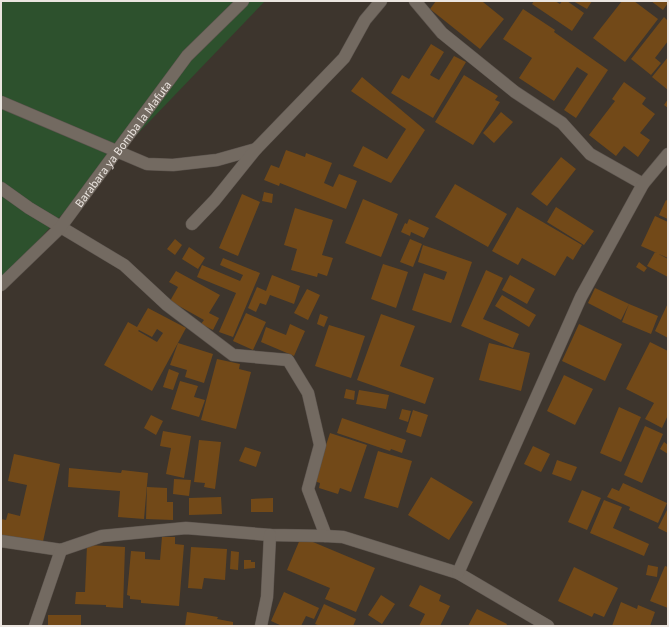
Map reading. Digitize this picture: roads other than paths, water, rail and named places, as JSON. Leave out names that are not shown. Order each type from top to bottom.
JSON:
[{"type":"street","name":"Barabara ya Bomba la Mafuta","points":[[4,282],[60,228],[186,56],[243,1]]},
{"type":"street","points":[[192,224],[215,200],[256,149],[344,58],[365,20],[380,1]]},
{"type":"street","points":[[415,1],[442,33],[515,92],[562,122],[590,154],[643,184]]},
{"type":"street","points":[[1,102],[147,164],[173,165],[217,160],[256,149]]},
{"type":"street","points":[[458,572],[581,297],[643,184],[668,154]]},
{"type":"street","points":[[1,188],[60,228],[124,265],[167,305],[233,355],[288,360],[308,393],[320,445],[308,489],[326,536]]},
{"type":"street","points":[[1,292],[4,282]]},
{"type":"street","points":[[1,541],[61,550],[102,536],[186,528],[270,535],[343,537],[458,572],[548,626]]},
{"type":"street","points":[[261,626],[267,597],[270,535]]},
{"type":"street","points":[[35,626],[61,550]]}]
